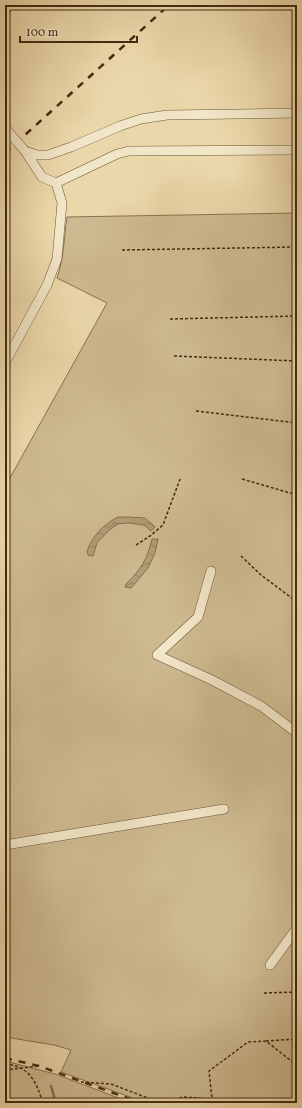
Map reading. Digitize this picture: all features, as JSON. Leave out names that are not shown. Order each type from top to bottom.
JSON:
[{"type":"street","points":[[25,151],[36,155],[48,155],[120,126],[141,119],[160,116],[297,113]]},
{"type":"street","points":[[5,128],[25,151],[42,178],[56,182],[117,154],[129,151],[297,150]]},
{"type":"street","points":[[5,363],[47,285],[57,259],[62,203],[56,182]]},
{"type":"street","points":[[211,571],[198,617],[157,654],[212,680],[261,706],[297,733]]},
{"type":"street","points":[[5,845],[224,809]]},
{"type":"street","points":[[270,965],[297,928]]},
{"type":"path","points":[[5,22],[13,5]]},
{"type":"path","points":[[122,250],[297,247]]},
{"type":"path","points":[[170,319],[297,316]]},
{"type":"path","points":[[174,356],[297,361]]},
{"type":"path","points":[[196,411],[297,423]]},
{"type":"path","points":[[136,544],[150,536],[163,525],[180,479]]},
{"type":"path","points":[[242,479],[297,495]]},
{"type":"path","points":[[240,556],[261,575],[297,602]]},
{"type":"path","points":[[264,993],[297,992]]},
{"type":"path","points":[[166,1103],[183,1097],[212,1099],[209,1071],[248,1042],[297,1039]]},
{"type":"path","points":[[266,1041],[297,1064]]},
{"type":"path","points":[[5,1064],[14,1065],[29,1074],[34,1080],[43,1103]]},
{"type":"path","points":[[5,1070],[39,1066]]},
{"type":"path","points":[[81,1082],[112,1084],[161,1103]]},
{"type":"path","points":[[5,1096],[11,1103]]},
{"type":"shaded area","points":[[297,213],[297,1103],[140,1103],[130,1097],[61,1072],[71,1050],[54,1045],[5,1037],[5,487],[107,303],[57,278],[62,255],[67,217]]},
{"type":"shaded area","points":[[5,1061],[55,1074],[132,1103],[5,1103]]},
{"type":"water","points":[[118,517],[145,518],[155,527],[151,531],[144,525],[128,523],[118,524],[109,530],[97,543],[93,556],[88,555],[87,551],[89,545],[95,535],[108,523]]},
{"type":"water","points":[[152,539],[158,539],[155,553],[148,568],[131,588],[125,587],[143,564]]},
{"type":"waterway","points":[[51,1086],[56,1103]]},
{"type":"railway","points":[[5,153],[169,5]]},
{"type":"railway","points":[[5,1058],[39,1066],[130,1099],[136,1103]]}]
